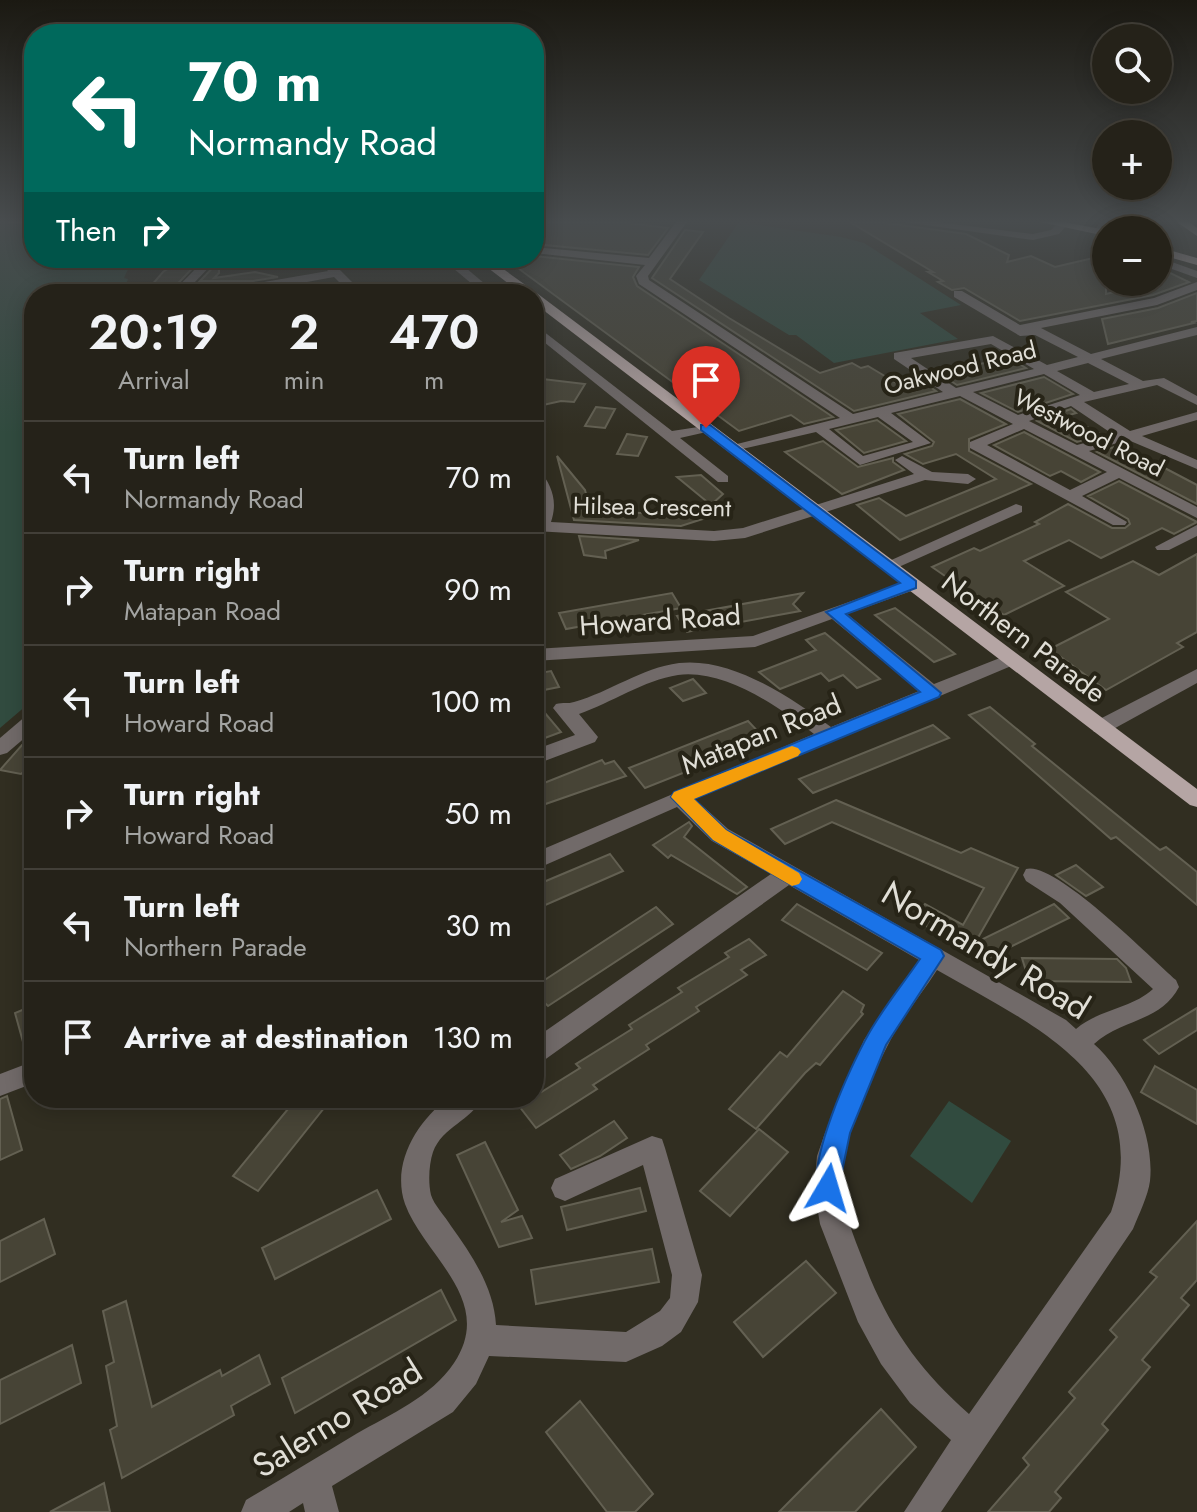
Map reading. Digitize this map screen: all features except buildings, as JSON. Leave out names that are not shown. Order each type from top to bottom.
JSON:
[{"type":"main road","name":"Northern Parade","points":[[544,306],[1197,800]]},
{"type":"street","points":[[659,293],[851,419]]},
{"type":"street","points":[[958,294],[1018,329],[1157,301],[1180,293]]},
{"type":"street","points":[[993,340],[1037,331],[1141,385]]},
{"type":"street","name":"Oakwood Road","points":[[734,449],[1197,331]]},
{"type":"street","points":[[544,336],[723,479]]},
{"type":"street","points":[[993,340],[1092,396]]},
{"type":"street","name":"Westwood Road","points":[[993,340],[899,356],[957,391],[1197,513]]},
{"type":"street","points":[[1119,522],[975,445],[1019,422],[1073,401],[1141,385],[1164,382],[1197,401]]},
{"type":"street","points":[[1073,401],[1116,430],[1196,465]]},
{"type":"street","points":[[818,427],[860,461],[924,443],[879,411]]},
{"type":"street","points":[[1074,451],[1197,416]]},
{"type":"street","points":[[669,436],[706,428]]},
{"type":"street","points":[[902,460],[925,475],[968,479]]},
{"type":"street","points":[[1069,496],[1118,473]]},
{"type":"street","name":"Hilsea Crescent","points":[[544,527],[714,536],[745,533],[925,475]]},
{"type":"street","points":[[544,492],[549,508],[544,517]]},
{"type":"street","points":[[886,566],[992,527],[1016,509]]},
{"type":"street","points":[[1163,547],[1197,530]]},
{"type":"street","name":"Howard Road","points":[[544,654],[737,644],[770,637],[911,585]]},
{"type":"street","points":[[834,612],[933,693]]},
{"type":"street","name":"Matapan Road","points":[[544,858],[680,797],[1010,660]]},
{"type":"street","points":[[544,754],[588,737],[569,709],[679,669],[716,671],[807,718],[831,736]]},
{"type":"street","points":[[1101,727],[1197,675]]},
{"type":"street","points":[[0,748],[24,728]]},
{"type":"street","name":"Normandy Road","points":[[680,797],[720,835],[1057,1027],[1115,1086],[1132,1133],[1136,1180],[1123,1219],[921,1512]]},
{"type":"street","points":[[544,1046],[786,875]]},
{"type":"street","points":[[1034,875],[1068,897],[1167,987],[1164,995],[1156,1001],[1100,1025],[1076,1044]]},
{"type":"street","points":[[934,956],[877,1040],[838,1133],[831,1156],[828,1188],[834,1224],[869,1311],[892,1353],[921,1392],[971,1437]]},
{"type":"street","points":[[0,1085],[24,1076]]},
{"type":"street","points":[[456,1108],[438,1121],[424,1140],[415,1163],[415,1184],[418,1201],[477,1294],[482,1340],[626,1347],[647,1338],[682,1310],[688,1297],[687,1275],[652,1148],[565,1188]]},
{"type":"street","name":"Salerno Road","points":[[258,1512],[442,1401],[462,1380],[482,1340]]},
{"type":"street","points":[[314,1478],[322,1512]]},
{"type":"green space","points":[[0,293],[24,293],[24,708],[0,728]]},
{"type":"green space","points":[[720,293],[942,293],[961,305],[920,313],[958,339],[834,363],[796,335],[789,335]]},
{"type":"green space","points":[[949,1101],[1011,1141],[972,1203],[910,1156]]},
{"type":"slow traffic","points":[[792,752],[680,797],[720,835],[792,879]]},
{"type":"route","points":[[706,428],[911,585],[834,612],[933,693],[680,797],[720,835],[934,956],[877,1040],[838,1133],[831,1156],[828,1188]]}]
